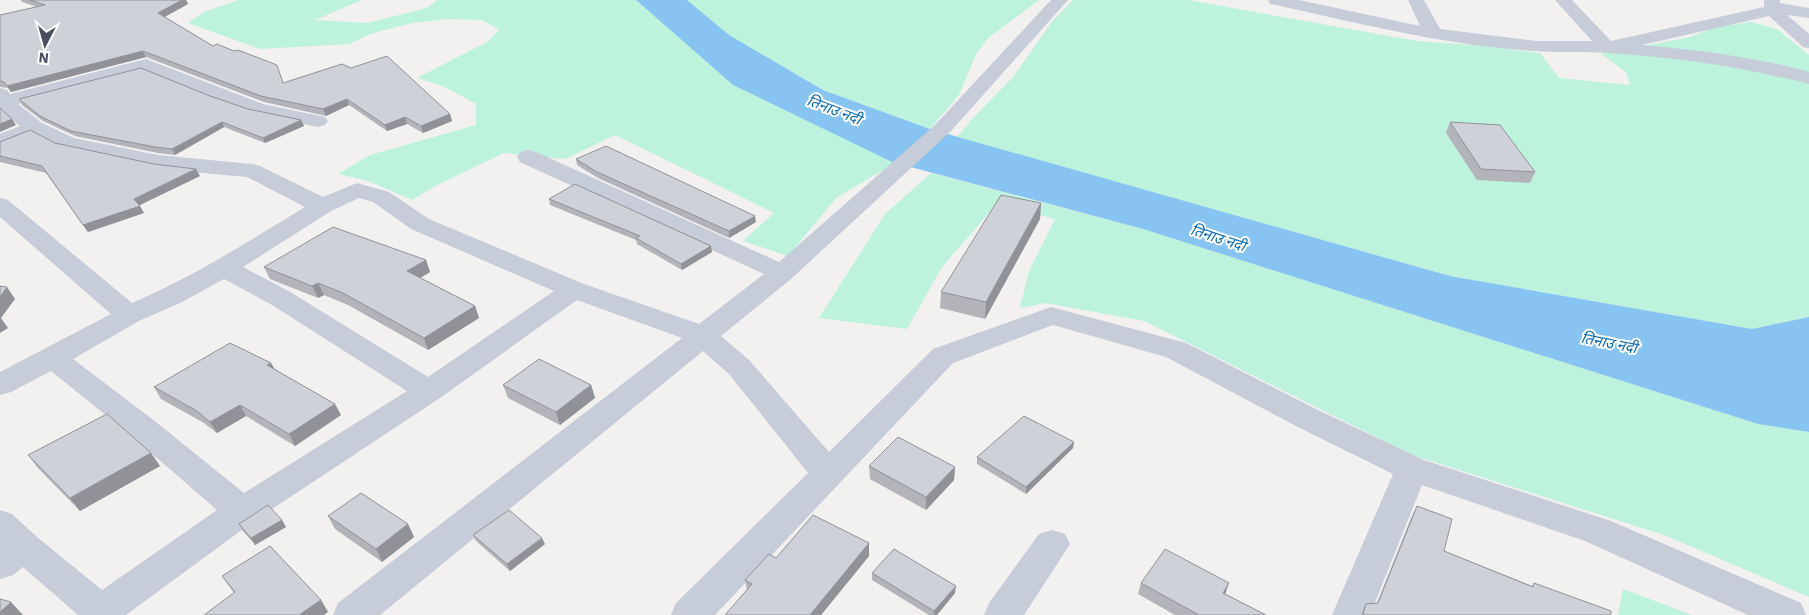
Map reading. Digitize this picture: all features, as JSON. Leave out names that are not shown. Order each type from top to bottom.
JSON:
[{"type":"street","points":[[352,615],[782,273],[943,128],[1060,0]]},
{"type":"street","points":[[1276,0],[1433,34],[1536,46],[1607,47],[1711,57],[1748,62],[1809,78]]},
{"type":"street","points":[[1416,0],[1433,34]]},
{"type":"street","points":[[1563,0],[1607,47]]},
{"type":"street","points":[[1607,47],[1772,5],[1809,13]]},
{"type":"street","points":[[1772,5],[1809,43]]},
{"type":"street","points":[[1,98],[146,65],[220,96],[258,109],[318,121]]},
{"type":"street","points":[[1,98],[35,127],[67,143],[158,162],[252,171],[323,206]]},
{"type":"street","points":[[0,142],[35,127]]},
{"type":"street","points":[[528,157],[782,273]]},
{"type":"street","points":[[0,385],[53,358],[129,315],[172,296],[224,268],[323,206],[357,190],[381,198],[420,224],[574,290],[702,335],[739,367],[828,474]]},
{"type":"street","points":[[0,205],[129,315]]},
{"type":"street","points":[[224,268],[282,299],[429,390]]},
{"type":"street","points":[[8,545],[103,613],[242,512],[429,390],[574,290]]},
{"type":"street","points":[[690,615],[943,356],[1051,316],[1176,350],[1309,419],[1412,469],[1598,531],[1787,615]]},
{"type":"street","points":[[53,358],[145,430],[242,512]]},
{"type":"street","points":[[1351,615],[1412,469]]},
{"type":"street","points":[[1003,615],[1052,544]]},
{"type":"green space","points":[[238,0],[362,0],[315,20],[367,23],[427,8],[437,0],[636,0],[733,85],[895,163],[836,198],[788,256],[743,241],[774,213],[615,135],[565,159],[504,153],[437,185],[412,200],[368,181],[338,174],[370,155],[476,125],[476,104],[443,86],[417,78],[487,42],[499,30],[482,20],[448,19],[412,23],[373,33],[349,44],[260,49],[188,23],[204,12]]},
{"type":"green space","points":[[687,0],[1039,0],[988,38],[976,54],[959,95],[930,129],[823,90],[729,35]]},
{"type":"green space","points":[[1073,0],[1188,0],[1417,41],[1476,45],[1540,53],[1559,78],[1630,85],[1626,72],[1601,54],[1690,37],[1716,27],[1751,22],[1777,29],[1809,55],[1809,317],[1752,329],[1450,276],[957,137],[1013,77],[1051,23]]},
{"type":"green space","points":[[931,173],[1143,229],[1758,424],[1809,432],[1809,597],[1664,535],[1412,455],[1144,321],[1045,303],[1020,308],[1029,271],[1055,219],[997,204],[942,267],[907,329],[819,318],[885,214]]},
{"type":"green space","points":[[1623,589],[1692,615],[1618,615]]},
{"type":"water","name":"तिनाउ नदी","points":[[636,0],[687,0],[729,35],[823,90],[930,129],[1450,276],[1752,329],[1809,317],[1809,432],[1758,424],[1143,229],[892,162],[733,85]]},
{"type":"building","points":[[30,0],[182,0],[158,13],[213,46],[217,44],[234,51],[238,50],[277,65],[283,83],[342,64],[351,68],[387,56],[450,114],[421,126],[405,117],[385,125],[347,99],[323,109],[261,96],[143,51],[7,86],[4,82],[0,81],[0,15],[45,5]]},
{"type":"building","points":[[141,68],[248,109],[301,120],[263,138],[222,122],[172,149],[71,131],[40,116],[19,99]]},
{"type":"building","points":[[0,108],[12,119],[0,124]]},
{"type":"building","points":[[1450,122],[1500,125],[1535,172],[1481,169]]},
{"type":"building","points":[[30,130],[55,143],[154,164],[196,169],[134,199],[140,206],[83,225],[42,166],[0,156],[0,142]]},
{"type":"building","points":[[606,146],[755,216],[729,231],[597,172],[576,159]]},
{"type":"building","points":[[575,184],[711,246],[681,264],[636,238],[640,236],[549,199]]},
{"type":"building","points":[[1001,195],[1041,203],[986,302],[941,292]]},
{"type":"building","points":[[333,227],[426,260],[407,271],[475,306],[424,338],[343,293],[318,283],[312,286],[264,267]]},
{"type":"building","points":[[0,286],[7,287],[0,297]]},
{"type":"building","points":[[230,343],[271,363],[267,365],[335,404],[289,434],[240,405],[210,422],[197,411],[154,387]]},
{"type":"building","points":[[539,359],[591,385],[556,412],[503,385]]},
{"type":"building","points":[[107,414],[151,453],[70,498],[28,455]]},
{"type":"building","points":[[1024,416],[1074,442],[1026,487],[977,457]]},
{"type":"building","points":[[898,437],[955,467],[926,497],[869,466]]},
{"type":"building","points":[[361,493],[408,524],[376,549],[328,516]]},
{"type":"building","points":[[268,505],[282,520],[251,538],[239,524]]},
{"type":"building","points":[[1417,506],[1452,519],[1444,551],[1533,587],[1534,583],[1611,611],[1611,615],[1363,614],[1366,604],[1378,603]]},
{"type":"building","points":[[509,510],[542,538],[507,564],[473,535]]},
{"type":"building","points":[[813,515],[869,543],[810,615],[725,615],[752,584],[745,580],[769,554],[776,558]]},
{"type":"building","points":[[270,546],[321,600],[299,615],[204,615],[235,592],[222,576]]},
{"type":"building","points":[[894,549],[956,586],[934,611],[872,573]]},
{"type":"building","points":[[1165,549],[1229,583],[1223,593],[1266,615],[1199,615],[1141,583]]},
{"type":"building","points":[[0,599],[11,602],[0,612]]}]
